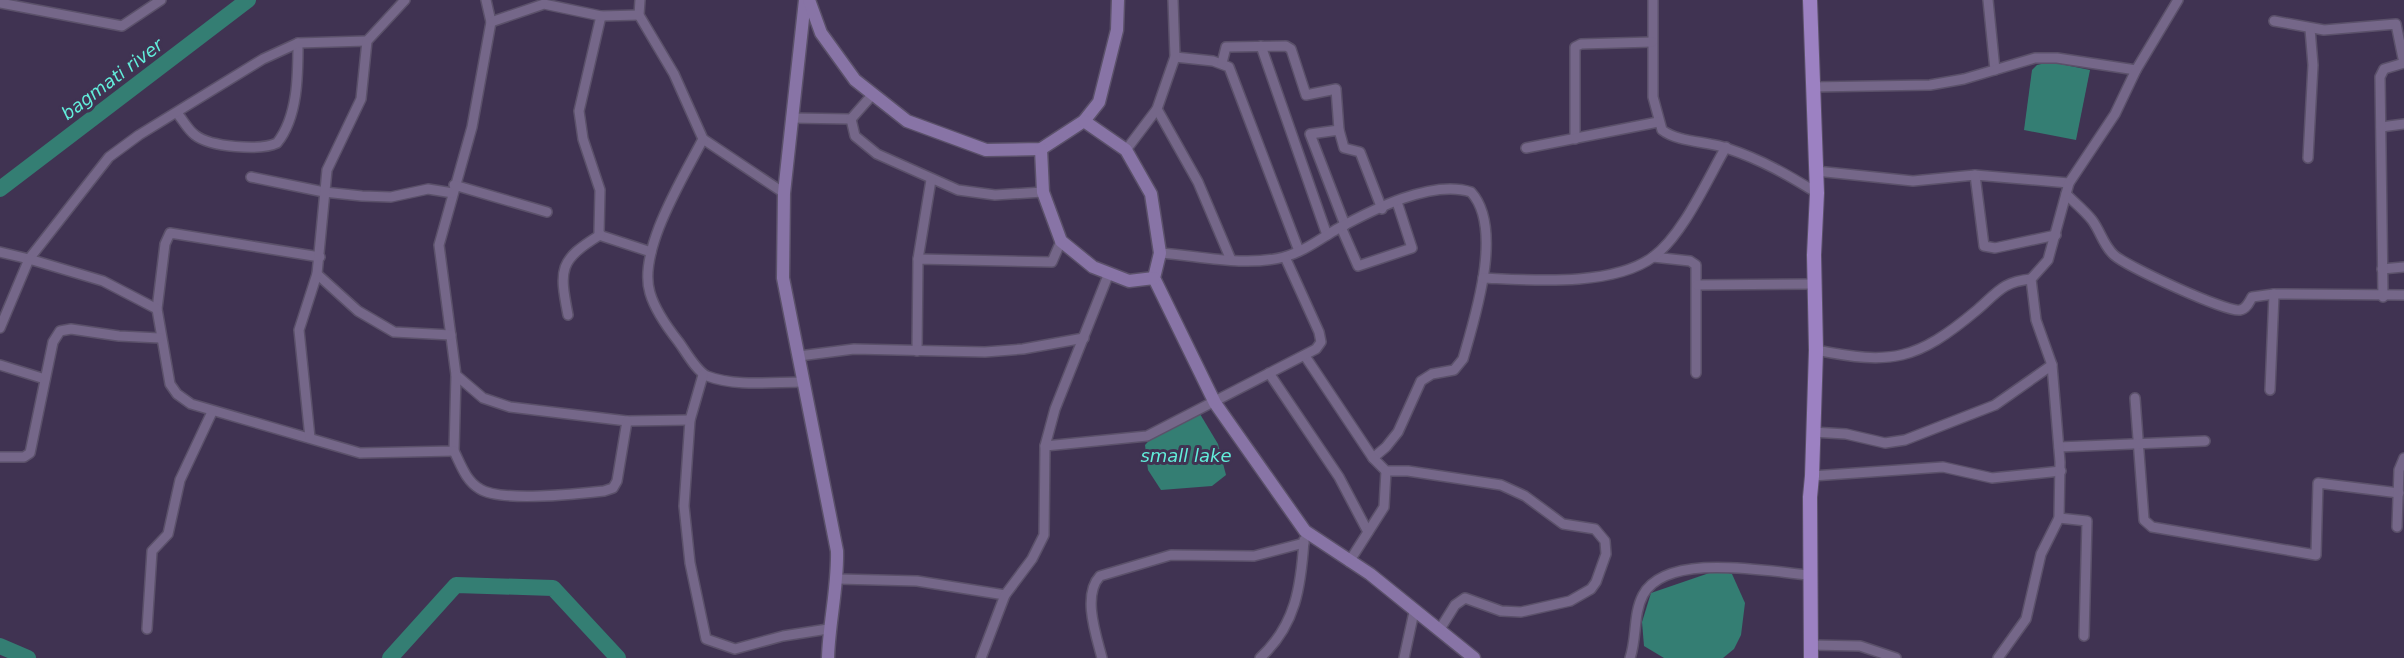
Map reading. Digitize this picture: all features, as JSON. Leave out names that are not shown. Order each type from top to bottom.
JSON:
[{"type":"main road","points":[[1810,0],[1817,193],[1816,350],[1810,497],[1811,652]]},
{"type":"street","points":[[0,3],[122,26],[161,0]]},
{"type":"street","points":[[310,438],[299,330],[317,274],[324,192],[330,160],[361,99],[367,41],[405,0]]},
{"type":"street","points":[[486,0],[490,22],[472,127],[439,245],[456,375],[454,451],[466,476],[482,491],[519,496],[604,491],[613,488],[617,481],[627,421]]},
{"type":"street","points":[[640,0],[639,15],[674,74],[703,139],[784,193]]},
{"type":"street","points":[[807,0],[821,33],[855,80],[908,121],[986,150],[1041,149],[1084,121],[1099,102],[1117,30],[1118,0]]},
{"type":"street","points":[[807,0],[791,118],[784,193],[783,278],[837,551],[837,579],[828,629],[828,658]]},
{"type":"street","points":[[1126,150],[1157,109],[1175,57],[1173,0]]},
{"type":"street","points":[[1653,0],[1653,97],[1662,130],[1671,136],[1726,147],[1759,159],[1817,193]]},
{"type":"street","points":[[1988,0],[1995,70]]},
{"type":"street","points":[[1816,350],[1861,359],[1903,356],[1934,341],[1977,310],[2007,284],[2031,279],[2048,260],[2069,183],[2115,114],[2136,70],[2178,0]]},
{"type":"street","points":[[490,22],[550,2],[601,16],[639,15]]},
{"type":"street","points":[[600,235],[600,190],[583,139],[579,111],[601,16]]},
{"type":"street","points":[[2274,21],[2310,29],[2353,30],[2396,24],[2404,63],[2384,69],[2381,73],[2384,297]]},
{"type":"street","points":[[2308,158],[2313,64],[2310,29]]},
{"type":"street","points":[[0,328],[29,259],[109,157],[263,59],[298,43],[367,41]]},
{"type":"street","points":[[1575,138],[1575,47],[1581,44],[1652,42]]},
{"type":"street","points":[[177,113],[193,134],[205,140],[255,148],[277,143],[288,123],[298,80],[298,43]]},
{"type":"street","points":[[1261,46],[1327,235]]},
{"type":"street","points":[[1222,63],[1226,47],[1286,46],[1291,49],[1306,95],[1336,89],[1339,130],[1344,148],[1360,152],[1382,209]]},
{"type":"street","points":[[1175,57],[1222,63],[1234,75],[1252,132],[1299,251]]},
{"type":"street","points":[[1812,87],[1930,85],[1995,70],[2026,60],[2056,57],[2136,70]]},
{"type":"street","points":[[791,118],[851,119],[873,94]]},
{"type":"street","points":[[1157,109],[1198,182],[1231,260]]},
{"type":"street","points":[[851,119],[855,136],[878,154],[931,180],[958,190],[995,195],[1042,192]]},
{"type":"street","points":[[1084,121],[1126,150],[1151,194],[1160,253],[1154,278],[1215,403],[1304,537],[1370,574],[1414,612],[1440,628],[1474,658]]},
{"type":"street","points":[[1526,148],[1658,122]]},
{"type":"street","points":[[2381,128],[2404,124]]},
{"type":"street","points":[[1339,130],[1310,134],[1358,266],[1412,248],[1397,202]]},
{"type":"street","points":[[703,139],[672,198],[651,252],[648,282],[650,293],[672,332],[703,375],[728,382],[802,382]]},
{"type":"street","points":[[1483,278],[1579,279],[1624,270],[1653,257],[1676,232],[1726,147]]},
{"type":"street","points":[[1041,149],[1042,192],[1061,241],[1093,267],[1129,281],[1154,278]]},
{"type":"street","points":[[1816,171],[1913,181],[1975,175],[2069,183]]},
{"type":"street","points":[[1975,175],[1984,246],[1995,248],[2056,235]]},
{"type":"street","points":[[251,177],[324,192],[391,197],[428,189],[454,189],[547,212]]},
{"type":"street","points":[[917,351],[918,259],[931,180]]},
{"type":"street","points":[[1160,253],[1231,260],[1284,257],[1343,226],[1419,193],[1447,187],[1471,192],[1482,209],[1486,224],[1483,278],[1463,360],[1454,370],[1428,376],[1421,381],[1398,432],[1373,458]]},
{"type":"street","points":[[2066,194],[2093,221],[2105,246],[2116,257],[2221,308],[2238,311],[2246,307],[2252,297],[2274,294],[2384,297],[2404,295]]},
{"type":"street","points":[[320,257],[170,233],[165,244],[157,309],[160,338],[170,384],[177,394],[191,404],[212,412],[360,453],[454,451]]},
{"type":"street","points":[[600,235],[651,252]]},
{"type":"street","points":[[568,315],[563,294],[564,268],[576,250],[600,235]]},
{"type":"street","points":[[918,259],[1052,262],[1061,241]]},
{"type":"street","points":[[0,252],[103,281],[157,309]]},
{"type":"street","points":[[1045,446],[1140,438],[1215,403],[1305,356],[1319,346],[1321,338],[1284,257]]},
{"type":"street","points":[[1653,257],[1695,263],[1696,373]]},
{"type":"street","points":[[2382,268],[2404,267]]},
{"type":"street","points":[[981,658],[1005,595],[1032,559],[1044,535],[1045,446],[1055,409],[1109,273]]},
{"type":"street","points":[[317,274],[363,315],[394,332],[451,335]]},
{"type":"street","points":[[1998,658],[2026,619],[2041,554],[2059,518],[2061,471],[2052,365],[2037,321],[2031,279]]},
{"type":"street","points":[[1697,285],[1816,284]]},
{"type":"street","points":[[2270,390],[2274,294]]},
{"type":"street","points":[[0,457],[24,457],[30,453],[53,342],[60,331],[71,329],[119,336],[160,338]]},
{"type":"street","points":[[799,356],[854,349],[917,351],[1023,349],[1083,338]]},
{"type":"street","points":[[1305,356],[1373,458],[1386,471],[1408,471],[1501,485],[1525,496],[1563,524],[1595,529],[1605,541],[1606,554],[1596,582],[1591,589],[1570,601],[1521,612],[1501,611],[1465,598],[1455,605],[1440,628]]},
{"type":"street","points":[[0,365],[45,379]]},
{"type":"street","points":[[1812,432],[1846,434],[1885,443],[1905,440],[1995,405],[2052,365]]},
{"type":"street","points":[[1269,373],[1338,477],[1368,531]]},
{"type":"street","points":[[456,375],[483,398],[494,404],[627,421],[690,420]]},
{"type":"street","points":[[703,375],[690,420],[684,506],[690,563],[706,639],[735,649],[783,636],[828,629]]},
{"type":"street","points":[[2135,398],[2144,520],[2152,527],[2316,555],[2318,483],[2399,493]]},
{"type":"street","points":[[147,629],[152,551],[168,534],[180,480],[212,412]]},
{"type":"street","points":[[2059,447],[2205,441]]},
{"type":"street","points":[[2397,527],[2400,462],[2404,458]]},
{"type":"street","points":[[1812,476],[1943,467],[1992,478],[2061,471]]},
{"type":"street","points":[[1349,562],[1384,507],[1386,471]]},
{"type":"street","points":[[2059,518],[2087,520],[2084,636]]},
{"type":"street","points":[[1102,658],[1091,594],[1095,581],[1100,576],[1171,555],[1254,556],[1304,537]]},
{"type":"street","points":[[1260,658],[1288,625],[1296,605],[1304,537]]},
{"type":"street","points":[[1630,658],[1642,597],[1648,587],[1674,573],[1719,567],[1810,575]]},
{"type":"street","points":[[837,579],[905,580],[1005,595]]},
{"type":"street","points":[[1404,658],[1414,612]]},
{"type":"street","points":[[1811,652],[1860,646],[1896,658]]},
{"type":"water","points":[[2050,62],[2090,70],[2076,140],[2024,130],[2032,70],[2037,65]]},
{"type":"water","name":"small lake","points":[[1200,414],[1218,444],[1226,475],[1212,486],[1161,490],[1148,470],[1145,445],[1159,430]]},
{"type":"water","points":[[1718,570],[1732,574],[1745,603],[1741,635],[1734,649],[1723,658],[1664,658],[1644,646],[1642,622],[1651,593]]},
{"type":"waterway","name":"bagmati river","points":[[0,189],[248,0]]},
{"type":"waterway","name":"bagmati river","points":[[390,658],[456,585],[553,588],[618,658]]},
{"type":"waterway","name":"bagmati river","points":[[0,646],[28,658]]}]
